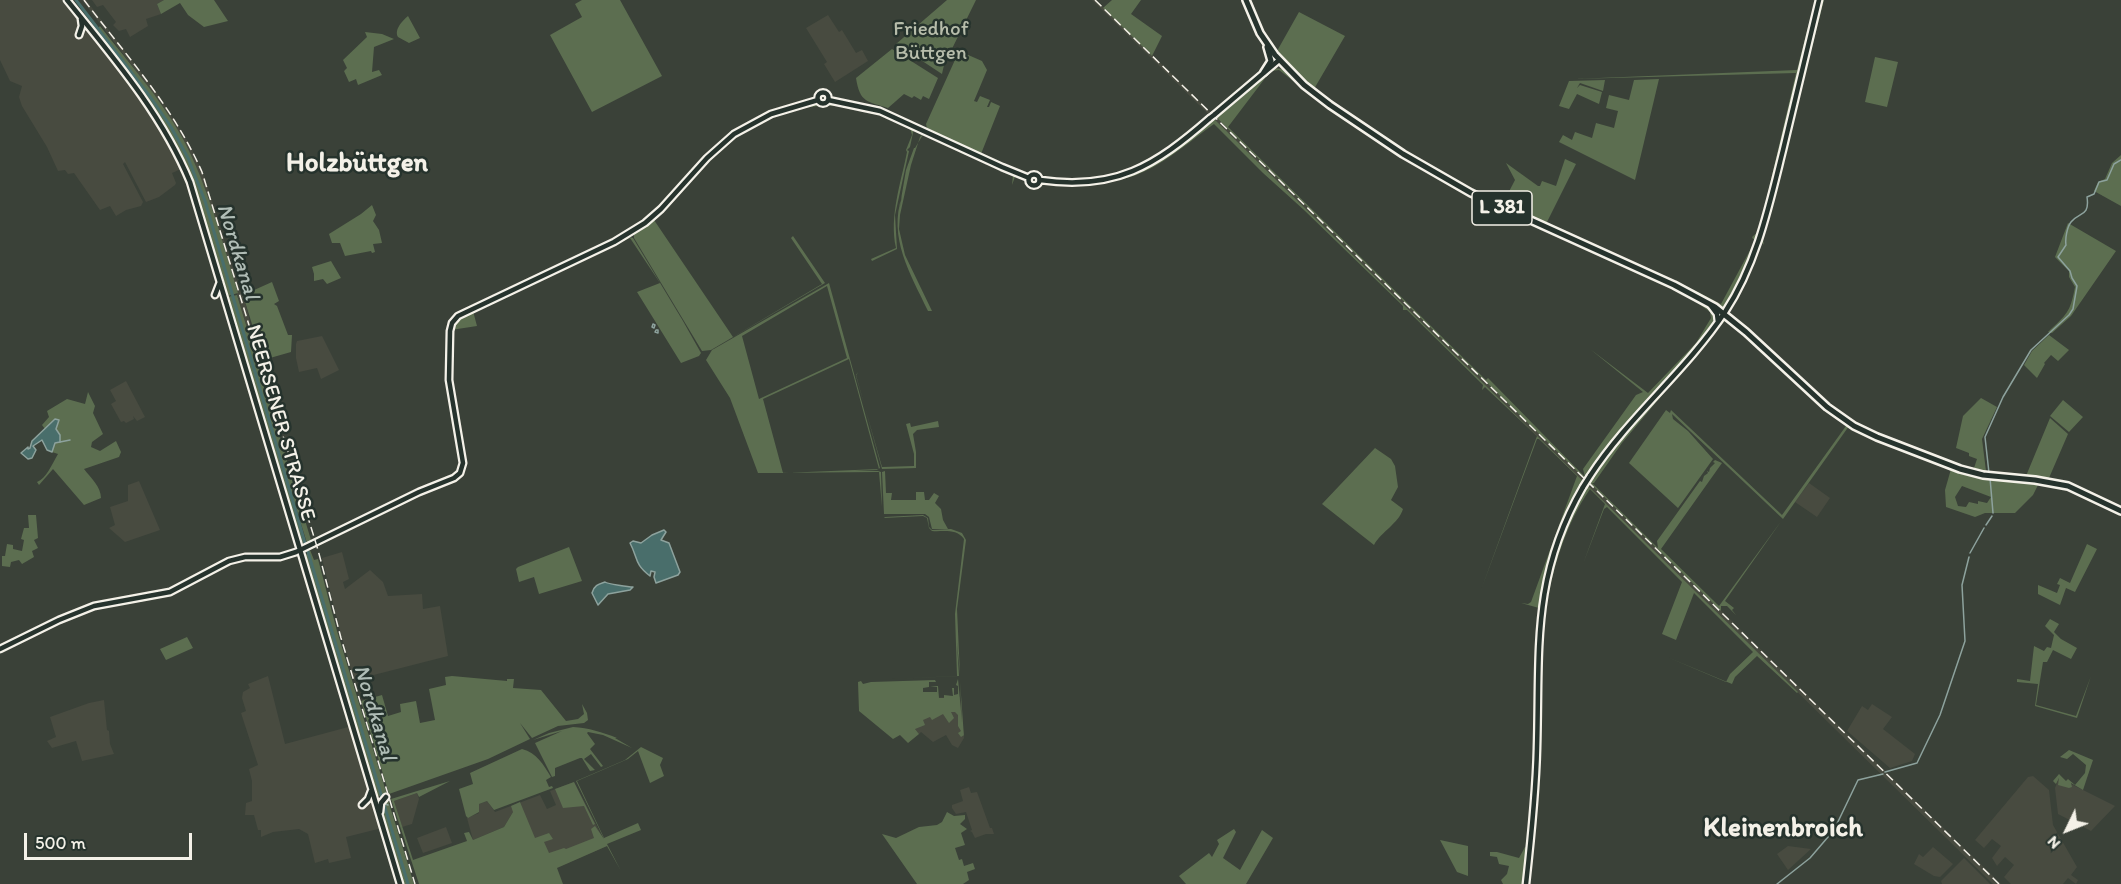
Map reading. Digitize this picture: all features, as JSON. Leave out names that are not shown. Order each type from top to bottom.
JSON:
[{"type":"main road","name":"NEERSENER STRASSE","points":[[68,0],[150,108],[174,146],[195,194],[298,540],[307,547],[371,788],[400,884]]},
{"type":"main road","name":"L 381","points":[[1245,0],[1271,61],[1264,72]]},
{"type":"main road","points":[[1526,884],[1536,782],[1537,660],[1541,610],[1557,544],[1568,516],[1590,476],[1618,437],[1689,360],[1724,314],[1748,269],[1761,235],[1819,0]]},
{"type":"main road","points":[[79,35],[82,26],[81,17]]},
{"type":"main road","name":"L 381","points":[[1264,40],[1279,60],[1307,89],[1403,154],[1511,212],[1674,285],[1709,304],[1734,321],[1831,410],[1857,428],[1954,467],[1989,475],[2068,486],[2121,511]]},
{"type":"main road","points":[[1029,178],[1035,174],[1040,180],[1066,183],[1087,182],[1125,175],[1144,167],[1169,152],[1279,60]]},
{"type":"main road","points":[[1264,72],[1276,66],[1289,71]]},
{"type":"main road","points":[[818,100],[819,95],[824,92],[828,95],[828,100]]},
{"type":"main road","points":[[818,100],[823,104],[828,100]]},
{"type":"main road","points":[[0,649],[94,606],[116,600],[158,595],[183,586],[229,561],[245,557],[280,557],[307,547],[419,492],[454,478],[460,473],[463,461],[449,375],[449,333],[454,320],[622,237],[645,223],[668,203],[707,158],[734,134],[771,114],[818,100]]},
{"type":"main road","points":[[828,100],[880,111],[1029,178]]},
{"type":"main road","points":[[1029,178],[1033,185],[1037,185],[1040,180]]},
{"type":"main road","points":[[215,295],[220,279]]},
{"type":"main road","points":[[1709,304],[1716,313],[1718,322]]},
{"type":"main road","points":[[1729,306],[1734,321]]},
{"type":"main road","points":[[1946,471],[1954,467]]},
{"type":"main road","points":[[362,805],[368,799],[371,788]]},
{"type":"main road","points":[[381,818],[381,805],[386,797]]},
{"type":"shaded area","points":[[0,0],[64,0],[147,107],[168,141],[181,169],[172,173],[175,185],[159,197],[146,202],[125,162],[123,164],[143,202],[141,206],[126,210],[116,216],[110,206],[100,210],[74,173],[68,174],[65,170],[58,171],[47,147],[22,106],[19,97],[22,86],[10,81],[0,60]]},
{"type":"shaded area","points":[[82,0],[86,0],[157,93],[190,145],[205,178],[240,292],[243,294],[254,338],[248,331],[207,194],[187,147],[162,105]]},
{"type":"shaded area","points":[[92,0],[164,0],[157,4],[161,14],[146,19],[148,26],[130,37],[126,29],[119,31],[113,25],[116,22],[103,5],[97,7]]},
{"type":"shaded area","points":[[1092,0],[1096,0],[2001,884],[1993,884]]},
{"type":"shaded area","points":[[828,15],[839,32],[842,30],[856,53],[862,50],[868,61],[835,82],[824,64],[827,62],[806,28]]},
{"type":"shaded area","points":[[322,336],[339,370],[321,379],[317,368],[299,372],[296,344],[297,341]]},
{"type":"shaded area","points":[[126,381],[145,417],[137,421],[133,416],[134,419],[126,423],[121,422],[111,404],[116,401],[110,390]]},
{"type":"shaded area","points":[[139,481],[160,530],[125,542],[109,528],[115,525],[110,507],[128,501],[128,485]]},
{"type":"shaded area","points":[[1809,483],[1830,498],[1817,517],[1795,502]]},
{"type":"shaded area","points":[[342,552],[349,579],[343,582],[345,589],[370,570],[383,582],[388,596],[422,594],[423,609],[440,606],[448,656],[354,680],[322,558]]},
{"type":"shaded area","points":[[268,676],[285,744],[352,726],[382,828],[346,837],[351,858],[329,863],[328,859],[315,863],[308,834],[299,829],[273,832],[261,837],[261,830],[258,830],[254,815],[245,815],[246,803],[252,801],[252,781],[249,769],[258,765],[241,713],[246,711],[242,698],[243,692],[250,688],[248,684]]},
{"type":"shaded area","points":[[960,697],[964,738],[958,748],[952,745],[946,735],[933,742],[921,732],[919,734],[892,701],[894,699]]},
{"type":"shaded area","points":[[104,700],[107,730],[114,754],[82,761],[76,741],[52,748],[47,741],[56,737],[50,717]]},
{"type":"shaded area","points":[[1872,704],[1892,717],[1883,729],[1915,754],[1912,761],[1890,768],[1847,731],[1862,706],[1868,710]]},
{"type":"shaded area","points":[[2033,776],[2049,790],[2053,825],[2077,867],[2071,875],[2078,880],[2076,884],[2068,878],[2063,884],[2011,884],[2004,877],[2014,865],[2005,857],[1997,866],[1992,858],[2001,846],[1992,839],[1984,848],[1975,840],[2028,777]]},
{"type":"shaded area","points":[[2059,778],[2115,806],[2091,831],[2058,814],[2055,788]]},
{"type":"shaded area","points":[[574,782],[607,846],[563,865],[535,853],[513,812],[504,827],[473,840],[467,818],[479,813],[479,804],[487,801],[495,812],[540,795],[547,809],[556,805],[550,791]]},
{"type":"shaded area","points":[[969,787],[971,793],[977,792],[994,834],[975,838],[970,831],[972,830],[966,812],[956,814],[952,808],[952,805],[963,801],[960,790]]},
{"type":"shaded area","points":[[417,793],[419,799],[412,824],[402,827],[394,801]]},
{"type":"shaded area","points":[[446,827],[452,843],[423,853],[417,838]]},
{"type":"shaded area","points":[[1788,846],[1811,849],[1788,870],[1777,854]]},
{"type":"shaded area","points":[[1933,847],[1953,864],[1940,877],[1914,864],[1919,854],[1923,857]]},
{"type":"shaded area","points":[[1964,858],[1990,884],[1942,884],[1941,881]]},
{"type":"green space","points":[[164,0],[214,0],[228,21],[204,27],[188,15],[180,3],[161,14],[157,4]]},
{"type":"green space","points":[[582,0],[620,0],[662,76],[592,112],[550,35],[582,17],[575,4]]},
{"type":"green space","name":"Friedhof Büttgen","points":[[947,0],[976,0],[944,65],[942,74],[898,45],[897,47],[896,44]]},
{"type":"green space","points":[[1112,0],[1141,0],[1131,14],[1162,36],[1152,56],[1103,8]]},
{"type":"green space","points":[[1815,0],[1817,0],[1759,231],[1796,73],[1574,79],[1797,70]]},
{"type":"green space","points":[[1821,0],[1824,0],[1763,240],[1764,245],[1761,241]]},
{"type":"green space","points":[[1299,12],[1345,36],[1314,89],[1277,51]]},
{"type":"green space","points":[[408,16],[420,38],[409,43],[397,34],[399,26]]},
{"type":"green space","points":[[100,26],[153,93],[182,137],[207,194],[238,293],[228,296],[226,290],[227,296],[197,196],[178,152],[95,31]]},
{"type":"green space","points":[[1262,31],[1277,54],[1314,90],[1424,164],[1482,196],[1543,225],[1502,205],[1515,180],[1506,163],[1538,186],[1542,181],[1556,186],[1565,159],[1576,164],[1546,224],[1721,304],[1755,241],[1750,261],[1723,308],[1717,307],[1648,271],[1506,209],[1406,155],[1328,103],[1282,61],[1269,44]]},
{"type":"green space","points":[[365,32],[382,34],[394,39],[374,47],[372,72],[379,70],[382,75],[358,85],[356,79],[349,82],[344,71],[347,68],[343,60],[367,37]]},
{"type":"green space","points":[[892,49],[938,78],[929,99],[923,96],[921,100],[904,94],[888,108],[862,97],[856,78]]},
{"type":"green space","points":[[959,51],[982,61],[987,70],[974,101],[977,102],[980,96],[990,100],[987,107],[991,102],[1000,106],[981,154],[927,128],[926,124]]},
{"type":"green space","points":[[1875,57],[1898,62],[1887,107],[1865,102]]},
{"type":"green space","points":[[1274,68],[1283,69],[1381,141],[1526,220],[1484,202],[1407,159],[1322,103],[1279,70],[1272,71],[1266,77],[1228,127],[1486,380],[1488,378],[1585,477],[1583,469],[1636,395],[1643,392],[1590,349],[1648,393],[1696,343],[1711,318],[1710,312],[1687,295],[1643,274],[1692,296],[1716,314],[1713,324],[1696,349],[1618,435],[1585,479],[1215,116]]},
{"type":"green space","points":[[1659,79],[1635,180],[1559,142],[1563,135],[1572,140],[1575,132],[1592,138],[1596,123],[1614,128],[1618,111],[1606,108],[1609,95],[1629,100],[1634,80]]},
{"type":"green space","points":[[1605,80],[1603,91],[1580,83],[1577,88],[1580,85],[1602,92],[1599,104],[1577,94],[1569,109],[1559,106],[1569,81]]},
{"type":"green space","points":[[816,103],[863,107],[895,118],[914,128],[910,147],[907,150],[909,151],[895,215],[897,249],[872,261],[871,259],[896,248],[894,236],[895,212],[906,150],[912,135],[910,128],[896,119],[863,108],[828,105],[793,110],[759,122],[729,140],[716,152],[654,220],[733,337],[822,284],[791,238],[793,236],[825,283],[711,350],[702,351],[634,238],[634,231],[669,203],[708,159],[734,135],[772,115]]},
{"type":"green space","points":[[1213,118],[1798,692],[1757,656],[1735,677],[1732,684],[1726,682],[1730,674],[1753,652],[1694,593],[1676,640],[1662,634],[1682,582],[1607,507],[1604,509],[1583,564],[1605,504],[1590,489],[1567,531],[1552,577],[1546,608],[1543,607],[1560,545],[1586,486],[1583,483],[1556,544],[1539,608],[1521,603],[1531,602],[1577,476],[1539,439],[1537,439],[1481,590],[1537,436],[1485,387],[1482,390],[1483,385],[1407,310],[1403,310],[1403,306],[1214,124],[1151,168],[1137,175],[1106,182],[1141,170],[1160,159]]},
{"type":"green space","points":[[923,134],[1016,174],[1012,185],[1013,175]]},
{"type":"green space","points":[[918,143],[911,165],[899,229],[905,255],[932,311],[928,311],[914,283],[899,241],[898,211],[906,170]]},
{"type":"green space","points":[[2121,155],[2121,206],[2094,191],[2098,182],[2105,179],[2112,163]]},
{"type":"green space","points":[[372,205],[376,215],[373,221],[379,230],[382,243],[373,244],[375,252],[345,256],[340,243],[332,243],[329,234]]},
{"type":"green space","points":[[2068,223],[2116,251],[2071,316],[2052,333],[2048,332],[2064,317],[2075,287],[2069,277],[2069,271],[2055,257]]},
{"type":"green space","points":[[1759,231],[1756,240],[1753,239],[1752,237]]},
{"type":"green space","points":[[626,236],[633,238],[683,321],[701,353],[699,356],[681,363],[637,292],[660,283],[630,238],[473,311],[477,326],[451,330],[456,320],[463,315]]},
{"type":"green space","points":[[331,261],[341,278],[327,284],[323,279],[314,281],[312,267]]},
{"type":"green space","points":[[272,282],[279,301],[274,304],[277,306],[288,335],[292,335],[291,352],[263,360],[243,295]]},
{"type":"green space","points":[[829,283],[880,468],[849,359],[763,399],[783,473],[758,473],[730,398],[706,360],[712,350]],"holes":[[[827,286],[847,358],[759,399],[742,336]]]},
{"type":"green space","points":[[237,295],[311,540],[307,543],[280,457],[305,543],[299,540],[227,297]]},
{"type":"green space","points":[[1726,318],[1731,323],[1726,320],[1720,326],[1622,443],[1592,483],[1658,548],[1657,541],[1700,481],[1702,482],[1707,471],[1709,472],[1715,463],[1713,462],[1715,460],[1722,463],[1661,549],[1719,606],[1782,520],[1725,601],[1734,608],[1732,610],[1736,615],[1727,606],[1721,606],[1721,611],[1589,482],[1627,431]]},
{"type":"green space","points":[[2049,335],[2069,350],[2058,361],[2051,355],[2044,363],[2037,378],[2024,365],[2032,351]]},
{"type":"green space","points":[[88,392],[95,406],[93,413],[103,434],[92,442],[91,447],[100,451],[116,441],[121,452],[119,457],[84,469],[97,486],[101,498],[84,505],[53,469],[39,485],[37,482],[43,478],[58,454],[52,452],[55,442],[60,442],[55,419],[45,429],[42,425],[49,417],[47,411],[67,399],[85,404]]},
{"type":"green space","points":[[1981,398],[1997,407],[1982,439],[1986,471],[1974,468],[1977,459],[1956,448],[1963,416]]},
{"type":"green space","points":[[2063,400],[2083,417],[2069,432],[2050,416]]},
{"type":"green space","points":[[865,406],[882,467],[914,466],[914,454],[906,424],[910,423],[911,427],[938,421],[939,427],[917,430],[913,434],[916,468],[882,469]]},
{"type":"green space","points":[[1666,410],[1670,413],[1671,410],[1782,515],[1846,426],[1849,426],[1783,519],[1672,414],[1673,419],[1688,431],[1713,459],[1678,508],[1629,463]]},
{"type":"green space","points":[[2050,418],[2068,434],[2049,478],[2026,476]]},
{"type":"green space","points":[[1375,448],[1391,459],[1395,466],[1398,487],[1391,500],[1403,509],[1398,519],[1374,545],[1322,504]]},
{"type":"green space","points":[[878,469],[854,471],[881,472],[882,507],[879,472],[789,473]]},
{"type":"green space","points":[[1951,469],[1972,475],[2039,483],[2033,495],[2015,513],[1985,513],[1975,517],[1946,507],[1945,490]],"holes":[[[1962,486],[1991,497],[1987,503],[1969,502],[1966,507],[1958,506],[1955,497]]]},
{"type":"green space","points":[[885,471],[886,493],[892,493],[891,500],[916,500],[916,492],[924,492],[925,500],[929,500],[934,493],[939,496],[935,503],[941,509],[948,529],[932,529],[929,517],[925,514],[884,514],[882,472]]},
{"type":"green space","points":[[28,515],[36,515],[38,538],[34,540],[38,548],[32,551],[34,557],[22,564],[19,560],[11,562],[10,567],[2,566],[2,556],[5,556],[7,544],[13,545],[13,549],[22,551],[24,540],[21,539],[24,528],[29,528]]},
{"type":"green space","points":[[923,515],[928,518],[929,527],[932,530],[951,529],[962,533],[966,540],[957,609],[959,676],[891,679],[957,676],[955,614],[964,539],[957,533],[949,531],[932,531],[929,528],[927,518],[923,516],[885,517]]},
{"type":"green space","points":[[2087,544],[2097,549],[2075,592],[2066,588],[2060,605],[2038,594],[2038,585],[2057,593],[2060,578],[2070,583]]},
{"type":"green space","points":[[569,547],[582,581],[539,594],[534,577],[519,582],[516,569],[518,567]]},
{"type":"green space","points":[[310,550],[314,560],[318,559],[337,631],[387,795],[375,794],[305,556]]},
{"type":"green space","points":[[2050,619],[2059,624],[2054,632],[2077,648],[2071,659],[2053,650],[2047,662],[2043,662],[2036,705],[2076,716],[2091,676],[2077,718],[2035,706],[2038,684],[2017,682],[2017,679],[2030,681],[2034,646],[2044,651],[2047,647],[2051,648],[2054,635],[2045,626]]},
{"type":"green space","points":[[187,637],[193,648],[166,660],[160,649]]},
{"type":"green space","points":[[445,677],[507,681],[507,679],[514,679],[513,688],[541,690],[566,721],[578,719],[584,714],[582,704],[588,720],[584,723],[558,726],[532,738],[520,723],[530,739],[488,759],[389,794],[361,701],[382,695],[388,716],[401,712],[400,704],[416,701],[420,723],[435,720],[429,689],[446,685]]},
{"type":"green space","points":[[958,679],[964,735],[961,737],[958,733],[961,731],[958,726],[958,715],[955,712],[951,712],[954,718],[949,723],[943,714],[932,720],[930,717],[923,720],[925,725],[915,729],[919,734],[908,743],[900,735],[893,739],[859,711],[858,682],[861,681],[863,684],[935,680],[936,682],[929,682],[929,687],[923,688],[923,692],[937,692],[937,687],[930,686],[938,686],[939,698],[944,698],[944,695],[953,696],[952,688],[954,688],[954,695],[958,694],[956,685]]},
{"type":"green space","points":[[573,727],[606,734],[632,748],[603,735],[588,732],[595,744],[590,749],[603,766],[601,767],[591,754],[584,759],[595,770],[590,771],[580,758],[555,768],[555,776],[552,777],[535,743],[562,731],[533,740]]},
{"type":"green space","points":[[641,747],[663,758],[660,765],[664,776],[650,783],[638,751],[628,759],[577,781],[604,838],[638,823],[641,830],[607,844],[621,871],[607,846],[557,868],[563,884],[419,884],[391,799],[450,781],[419,797],[417,793],[394,801],[413,860],[467,841],[464,833],[469,832],[473,840],[504,827],[513,812],[511,806],[520,802],[535,838],[549,833],[553,839],[544,842],[549,853],[594,838],[591,829],[595,826],[604,839],[576,781],[625,760]]},
{"type":"green space","points":[[522,749],[532,753],[542,763],[551,777],[546,780],[549,787],[553,788],[494,810],[487,801],[479,804],[479,812],[468,818],[459,789],[473,784],[470,773]]},
{"type":"green space","points":[[2069,750],[2093,760],[2083,790],[2071,783],[2072,787],[2069,788],[2058,785],[2059,778],[2056,784],[2053,781],[2059,774],[2066,781],[2068,779],[2075,785],[2085,773],[2086,765],[2073,754],[2067,759],[2060,757]]},
{"type":"green space","points":[[574,782],[595,824],[593,825],[584,806],[563,808],[555,789]]},
{"type":"green space","points":[[388,800],[414,884],[402,884],[382,818],[382,813],[392,846],[382,810],[382,805]]},
{"type":"green space","points":[[947,812],[954,816],[965,815],[965,819],[960,824],[967,829],[961,833],[965,845],[955,848],[964,866],[973,863],[975,869],[967,872],[969,880],[963,884],[917,884],[882,834],[896,838],[919,827],[937,825],[942,822]]},
{"type":"green space","points":[[1234,829],[1236,832],[1223,858],[1240,870],[1262,830],[1273,838],[1246,884],[1186,884],[1179,876],[1209,853],[1212,857],[1219,844],[1217,840]]},
{"type":"green space","points":[[1440,840],[1468,846],[1468,876],[1457,872]]},
{"type":"green space","points":[[1525,847],[1528,847],[1523,884],[1503,884],[1501,880],[1507,874],[1509,866],[1499,864],[1497,857],[1490,856],[1490,852],[1519,858]]},
{"type":"water","points":[[55,419],[59,420],[56,429],[60,435],[60,442],[55,443],[52,452],[47,450],[42,440],[33,446],[36,450],[32,458],[28,459],[21,453],[28,447],[30,448],[32,441]]},
{"type":"water","points":[[664,530],[666,532],[661,540],[669,543],[680,572],[678,575],[656,583],[655,572],[651,571],[650,576],[641,568],[630,543],[633,541],[641,543]]},
{"type":"water","points":[[605,582],[633,587],[630,590],[608,594],[598,605],[592,593],[595,587]]},
{"type":"waterway","name":"Nordkanal","points":[[76,0],[151,98],[171,127],[188,158],[205,201],[305,543]]},
{"type":"waterway","points":[[1989,473],[1985,437],[2003,397],[2031,350],[2073,309],[2077,286],[2070,271],[2058,257],[2066,245],[2068,227],[2087,208],[2087,197],[2094,194],[2099,182],[2107,180],[2114,164],[2121,160]]},
{"type":"waterway","points":[[653,324],[655,325],[654,328],[652,327],[653,324]]},
{"type":"waterway","points":[[656,330],[658,330],[658,333],[655,332],[656,330]]},
{"type":"waterway","points":[[60,442],[70,440]]},
{"type":"waterway","points":[[1990,478],[1993,513]]},
{"type":"waterway","points":[[1986,525],[1992,516]]},
{"type":"waterway","points":[[1970,553],[1984,528]]},
{"type":"waterway","name":"Nordkanal","points":[[308,552],[408,884]]},
{"type":"waterway","points":[[1885,772],[1917,763],[1940,715],[1965,641],[1962,585],[1969,557]]},
{"type":"waterway","points":[[1777,884],[1810,858],[1834,830],[1858,780],[1883,774]]},
{"type":"railway","points":[[84,0],[163,104],[191,148],[202,172],[318,550],[341,638],[415,884]]},
{"type":"railway","points":[[1095,0],[1999,884]]},
{"type":"district","name":"Holzbüttgen","points":[[357,164]]},
{"type":"district","name":"Kleinenbroich","points":[[1783,829]]}]
